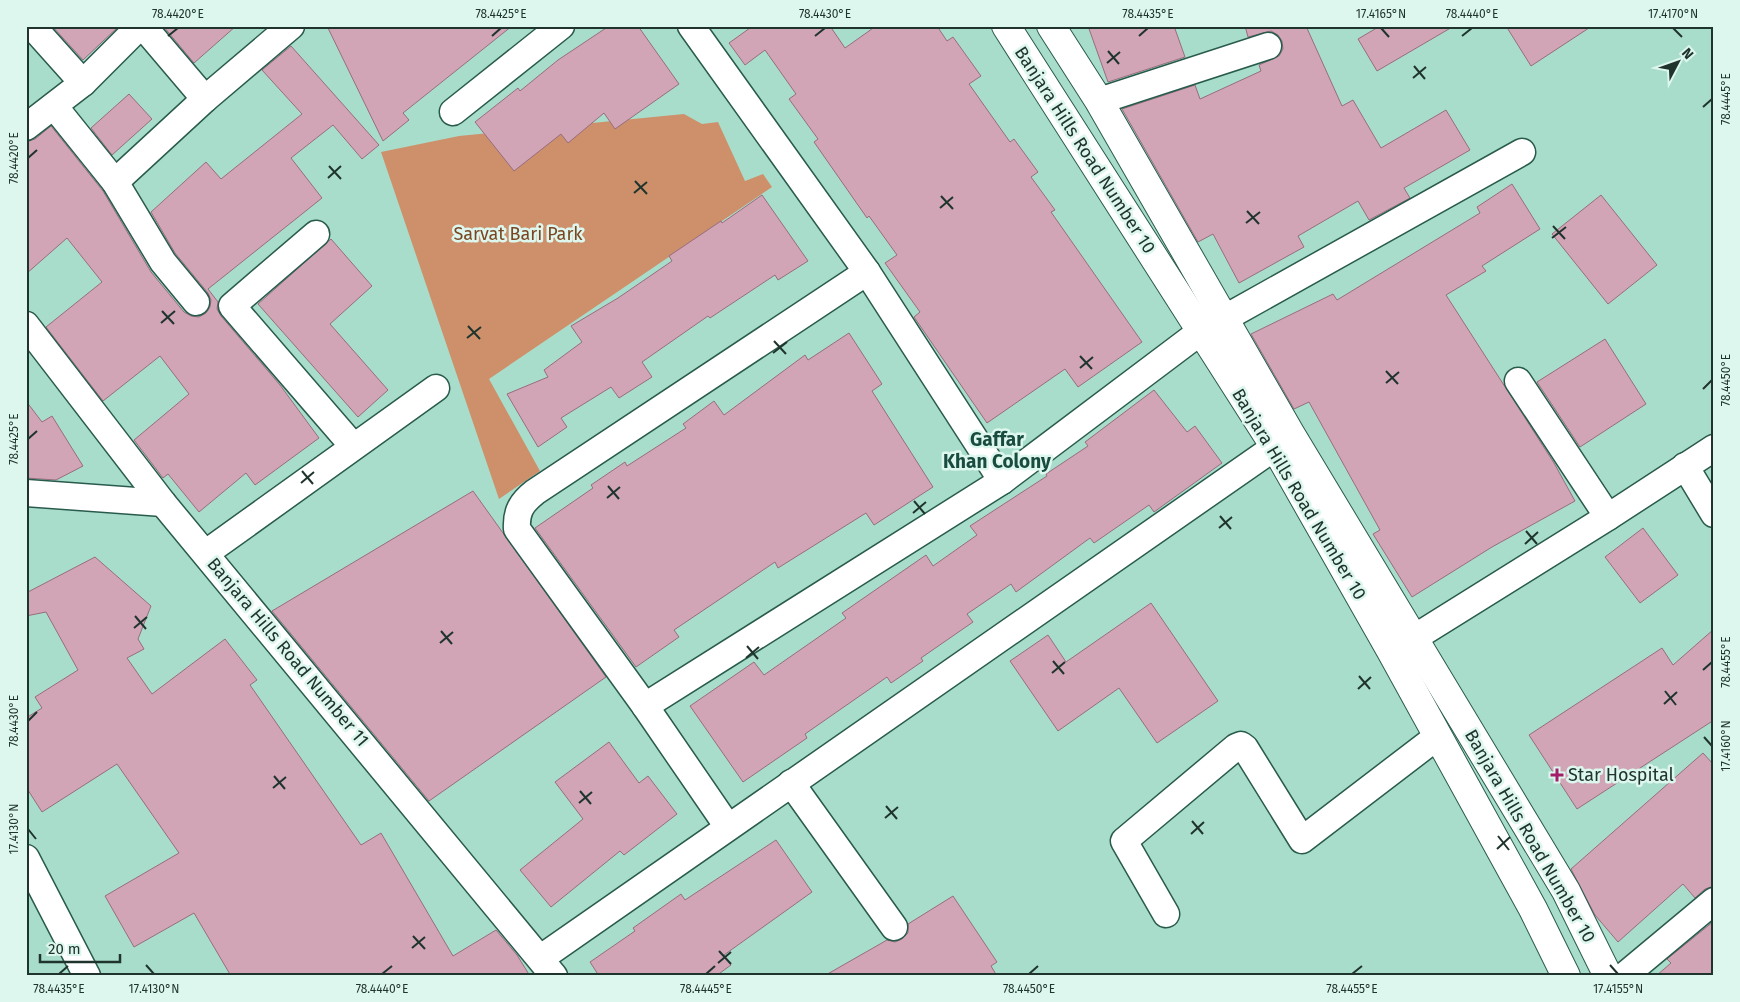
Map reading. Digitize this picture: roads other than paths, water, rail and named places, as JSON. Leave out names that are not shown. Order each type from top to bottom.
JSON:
[{"type":"main road","name":"Banjara Hills Road Number 10","points":[[1006,26],[1212,325],[1414,638],[1566,892],[1608,976]]},
{"type":"main road","name":"Banjara Hills Road Number 10","points":[[1050,26],[1099,101],[1274,447],[1438,736],[1533,909],[1566,976]]},
{"type":"street","points":[[32,26],[83,82]]},
{"type":"street","points":[[26,127],[83,82],[140,26]]},
{"type":"street","points":[[144,26],[205,99]]},
{"type":"street","points":[[115,182],[205,99],[291,26]]},
{"type":"street","points":[[690,26],[867,272],[1002,481]]},
{"type":"street","points":[[453,112],[555,28]]},
{"type":"street","points":[[1099,101],[1268,46]]},
{"type":"street","points":[[54,106],[115,182],[163,262],[196,302]]},
{"type":"street","points":[[645,706],[1002,481],[1212,325],[1522,152]]},
{"type":"street","points":[[316,234],[232,306],[353,446]]},
{"type":"street","points":[[728,827],[645,706],[518,529],[516,516],[523,502],[867,272]]},
{"type":"street","name":"Banjara Hills Road Number 11","points":[[26,325],[163,503],[547,967]]},
{"type":"street","points":[[1518,381],[1608,517]]},
{"type":"street","points":[[206,553],[436,388]]},
{"type":"street","points":[[547,967],[728,827],[1274,447]]},
{"type":"street","points":[[1414,638],[1608,517],[1714,448]]},
{"type":"street","points":[[1685,466],[1714,514]]},
{"type":"street","points":[[26,493],[163,503]]},
{"type":"street","points":[[1166,914],[1124,841],[1236,747],[1241,745],[1244,748],[1302,840],[1438,736]]},
{"type":"street","points":[[791,783],[894,928]]},
{"type":"street","points":[[26,858],[87,976]]},
{"type":"street","points":[[1624,976],[1714,901]]},
{"type":"place","name":"Star Hospital","points":[[1557,775]]},
{"type":"district","name":"Gaffar Khan Colony","points":[[997,450]]},
{"type":"park label","name":"Sarvat Bari Park","points":[[518,234]]}]
